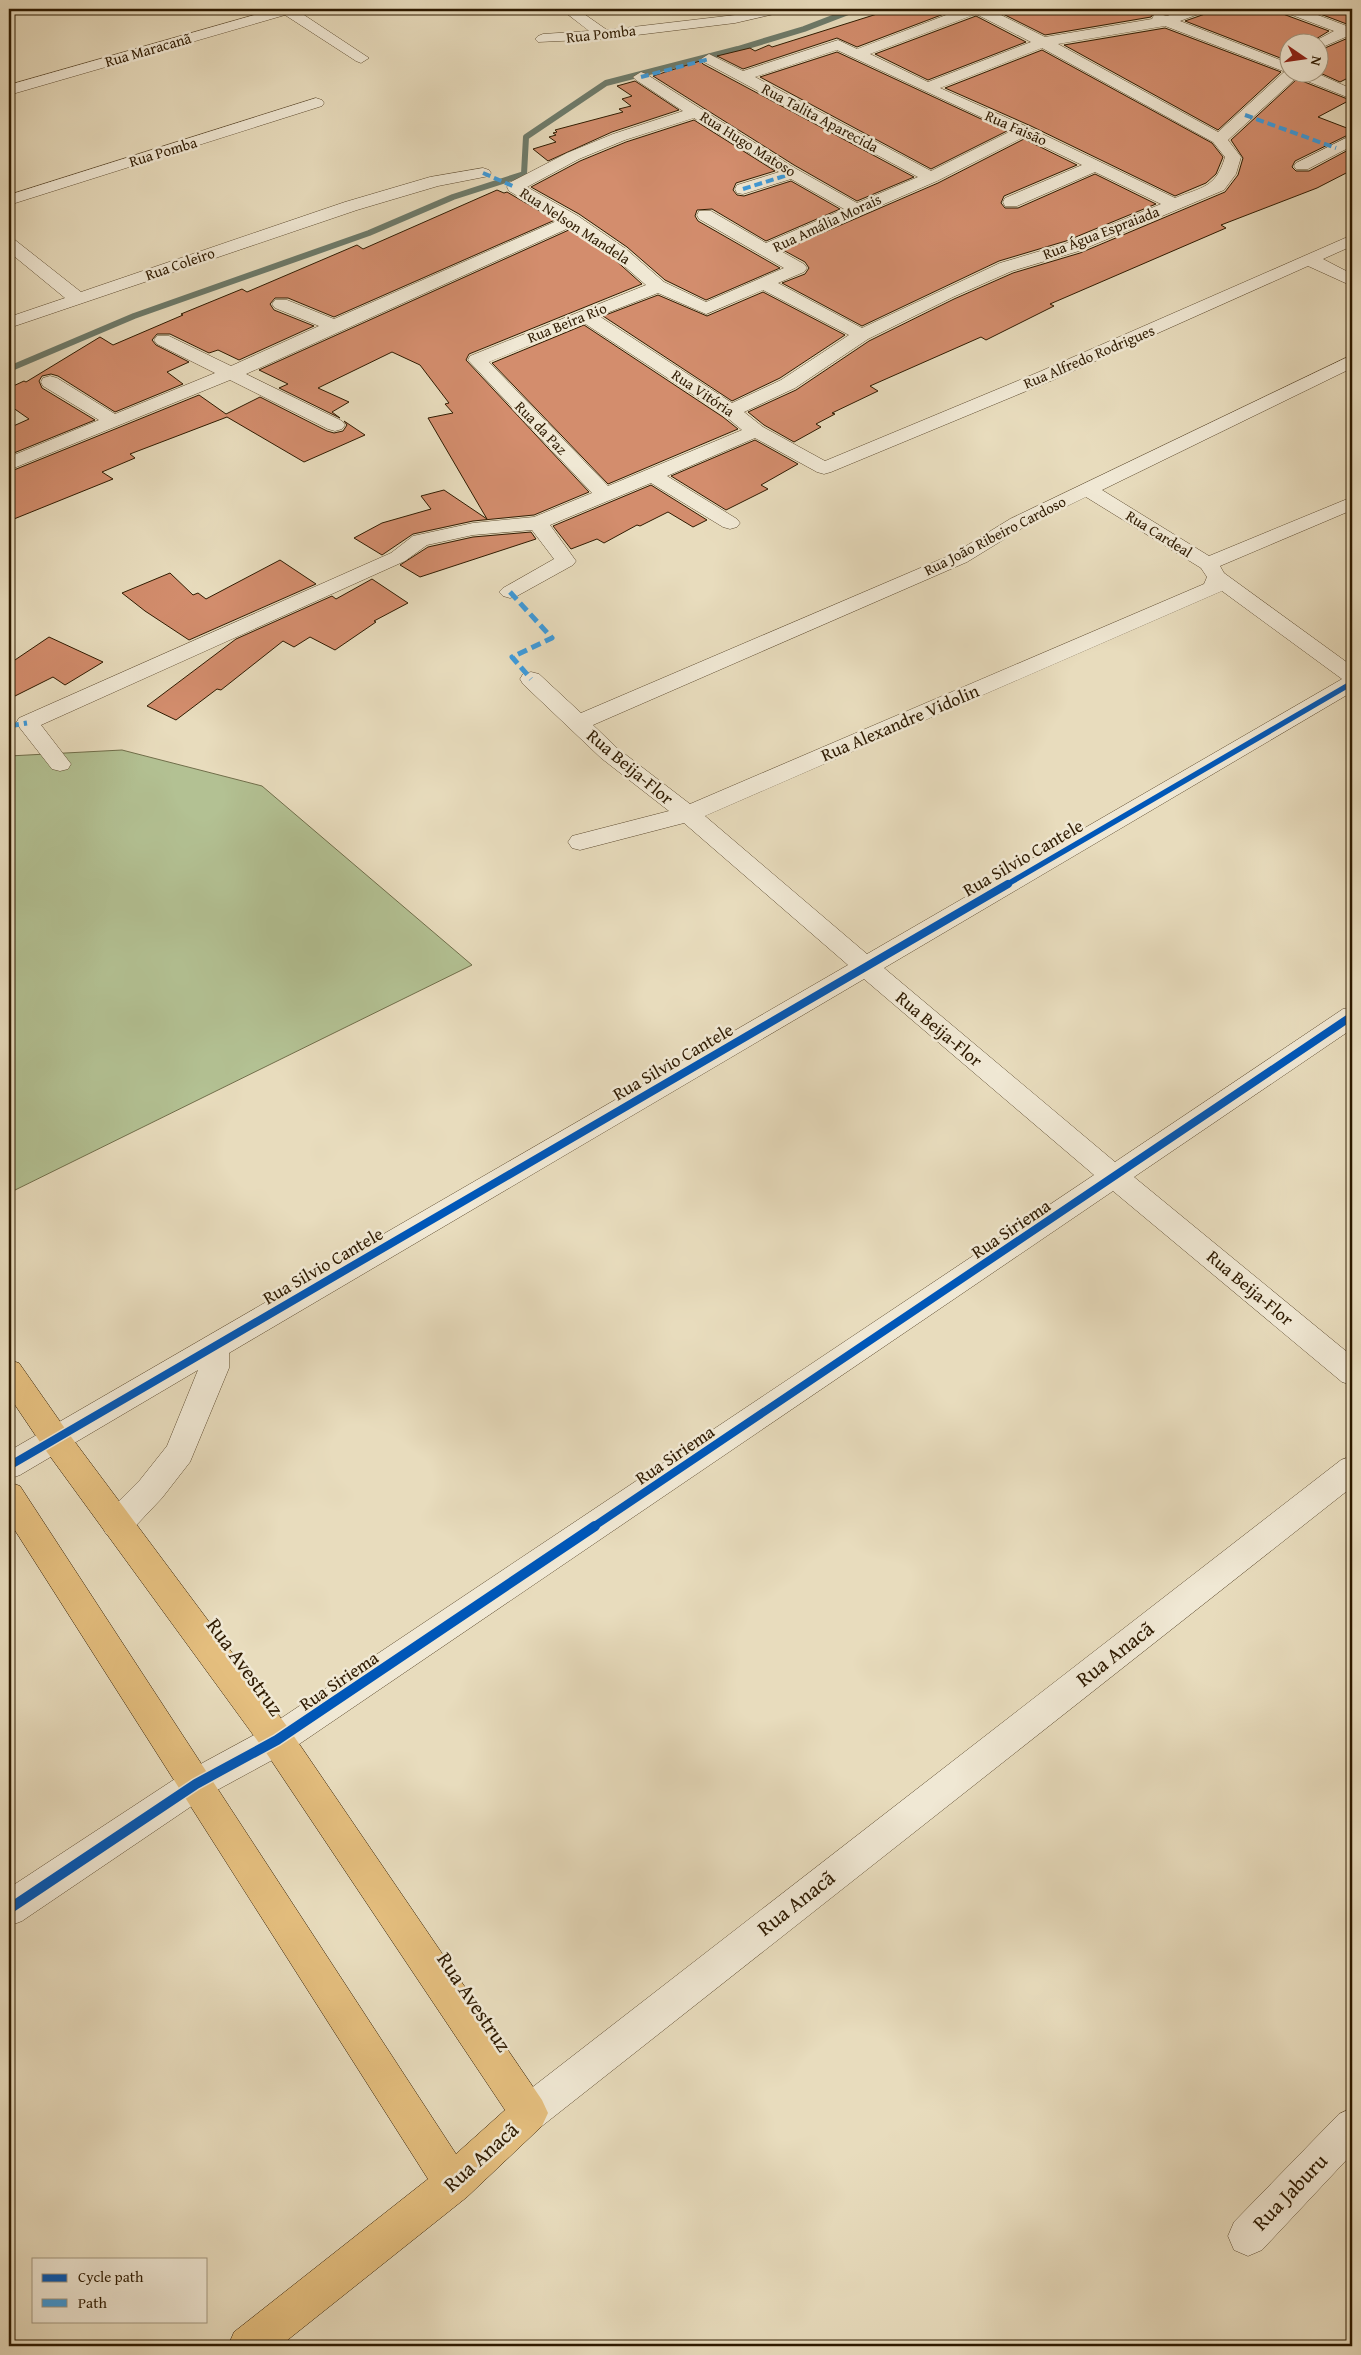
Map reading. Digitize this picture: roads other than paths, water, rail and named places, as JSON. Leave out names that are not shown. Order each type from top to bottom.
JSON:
[{"type":"main road","name":"Rua Avestruz","points":[[9,1372],[55,1439],[277,1740],[529,2113]]},
{"type":"main road","points":[[9,1496],[453,2183]]},
{"type":"main road","name":"Rua Anacã","points":[[248,2346],[453,2183],[529,2113]]},
{"type":"street","points":[[568,9],[604,35]]},
{"type":"street","points":[[857,54],[976,9]]},
{"type":"street","name":"Rua Água Espraiada","points":[[731,411],[788,384],[862,335],[948,292],[1006,267],[1073,246],[1218,186],[1228,174],[1233,157],[1219,139],[1043,42],[976,9]]},
{"type":"street","points":[[1140,9],[1166,21],[1278,61]]},
{"type":"street","points":[[927,88],[1043,42],[1166,21],[1199,9]]},
{"type":"street","points":[[1289,9],[1350,32]]},
{"type":"street","points":[[286,10],[360,58]]},
{"type":"street","name":"Rua Maracanã","points":[[9,90],[286,10]]},
{"type":"street","name":"Rua Pomba","points":[[542,39],[604,35],[735,19],[769,10]]},
{"type":"street","points":[[1328,41],[1350,32]]},
{"type":"street","name":"Rua Faisão","points":[[744,76],[838,45],[1096,165],[1174,204]]},
{"type":"street","name":"Rua Talita Aparecida","points":[[709,58],[931,177]]},
{"type":"street","name":"Rua Hugo Matoso","points":[[641,78],[794,173],[856,209]]},
{"type":"street","points":[[1219,139],[1282,82]]},
{"type":"street","points":[[1323,82],[1352,94]]},
{"type":"street","name":"Rua Pomba","points":[[9,200],[316,103]]},
{"type":"street","name":"Rua Nelson Mandela","points":[[696,112],[591,149],[515,187],[572,220],[620,253],[658,286],[706,309],[764,284]]},
{"type":"street","name":"Rua Amália Morais","points":[[766,249],[931,177],[1024,131]]},
{"type":"street","points":[[1302,166],[1352,140]]},
{"type":"street","points":[[1011,202],[1096,165]]},
{"type":"street","name":"Rua Coleiro","points":[[9,323],[352,206],[436,181],[483,173]]},
{"type":"street","points":[[743,189],[794,173]]},
{"type":"street","points":[[705,215],[766,249]]},
{"type":"street","points":[[9,464],[278,354],[334,326],[572,220]]},
{"type":"street","name":"Rua Alfredo Rodrigues","points":[[824,468],[1046,376],[1352,240]]},
{"type":"street","points":[[9,244],[78,299]]},
{"type":"street","name":"Rua Amália Morais","points":[[764,284],[798,268],[766,249]]},
{"type":"street","points":[[1310,260],[1352,281]]},
{"type":"street","points":[[764,284],[862,335]]},
{"type":"street","name":"Rua Beira Rio","points":[[477,360],[658,286]]},
{"type":"street","points":[[281,304],[334,326]]},
{"type":"street","name":"Rua Vitória","points":[[585,315],[731,411],[756,431],[824,468]]},
{"type":"street","points":[[163,340],[336,425]]},
{"type":"street","name":"Rua da Paz","points":[[477,360],[606,496]]},
{"type":"street","name":"Rua João Ribeiro Cardoso","points":[[578,722],[960,558],[1017,523],[1352,361]]},
{"type":"street","points":[[50,382],[113,422]]},
{"type":"street","points":[[60,764],[27,723],[186,658],[398,557],[420,540],[473,529],[538,523],[606,496],[756,431]]},
{"type":"street","points":[[652,475],[730,523]]},
{"type":"street","name":"Rua Cardeal","points":[[1087,489],[1213,576],[1352,676]]},
{"type":"street","name":"Rua Alexandre Vidolin","points":[[580,842],[688,814],[1213,576],[1352,504]]},
{"type":"street","points":[[510,592],[566,561],[538,523]]},
{"type":"street","name":"Rua Beija-Flor","points":[[531,679],[609,753],[688,814],[866,967],[1352,1373]]},
{"type":"street","name":"Rua Silvio Cantele","points":[[9,1466],[1352,684]]},
{"type":"street","name":"Rua Siriema","points":[[9,1909],[196,1784],[277,1740],[1116,1177],[1352,1016]]},
{"type":"street","points":[[118,1524],[151,1489],[179,1453],[214,1368],[214,1347]]},
{"type":"street","name":"Rua Anacã","points":[[529,2113],[1352,1469]]},
{"type":"street","name":"Rua Jaburu","points":[[1248,2236],[1352,2127]]},
{"type":"waterway","points":[[9,369],[134,316],[369,233],[453,197],[524,174],[526,137],[606,83],[738,49],[804,29],[856,9]]}]
